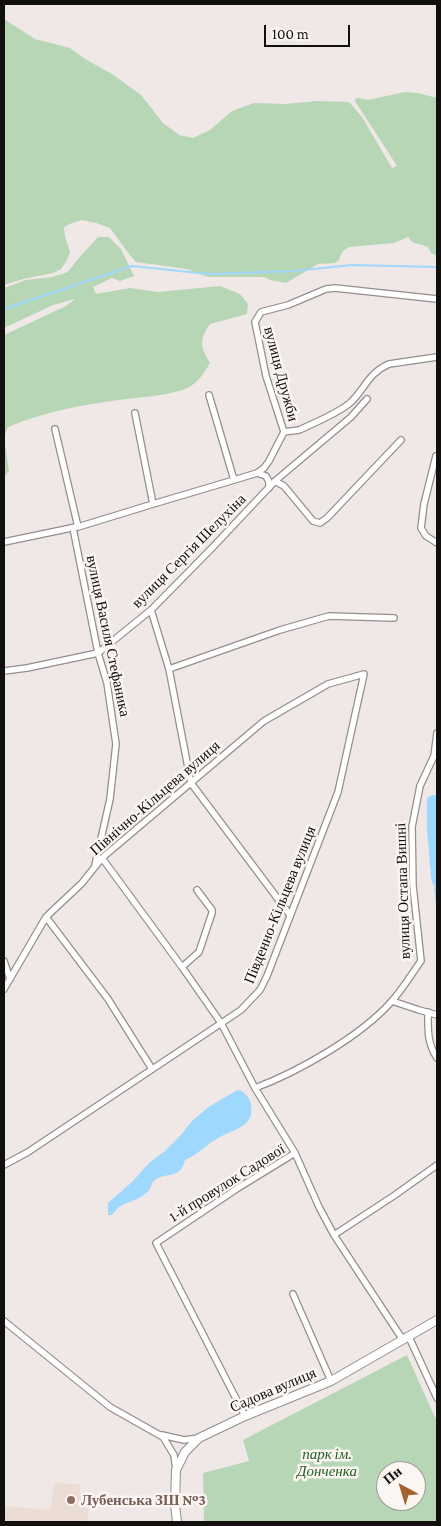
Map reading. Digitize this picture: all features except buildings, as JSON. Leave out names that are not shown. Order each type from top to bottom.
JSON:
[{"type":"main road","name":"Садова вулиця","points":[[177,1522],[176,1470],[185,1452],[199,1438],[246,1416],[331,1381],[437,1320]]},
{"type":"street","name":"вулиця Дружби","points":[[257,473],[266,465],[284,432],[266,376],[255,322],[261,312],[288,305],[326,289],[335,288],[437,299]]},
{"type":"street","name":"вулиця Дружби","points":[[284,432],[297,430],[351,402],[370,378],[388,364],[437,357]]},
{"type":"street","points":[[208,395],[234,480]]},
{"type":"street","name":"вулиця Сергія Шелухіна","points":[[4,671],[98,653],[151,610],[268,488],[351,417],[367,399]]},
{"type":"street","points":[[135,413],[153,504]]},
{"type":"street","points":[[55,429],[76,528]]},
{"type":"street","points":[[276,481],[284,486],[314,521],[320,523],[327,518],[401,440]]},
{"type":"street","points":[[436,456],[424,504],[421,528],[426,536],[437,543]]},
{"type":"street","points":[[4,542],[76,528],[257,473],[266,476],[269,482],[268,488]]},
{"type":"street","name":"вулиця Василя Стефаника","points":[[76,528],[98,653],[108,683],[116,744],[110,799],[94,868]]},
{"type":"street","points":[[151,610],[169,669],[191,783],[290,915]]},
{"type":"street","points":[[169,669],[280,630],[329,616],[394,618]]},
{"type":"street","name":"Північно-Кільцева вулиця","points":[[4,989],[46,917],[82,883],[102,858],[264,721],[328,684],[364,674]]},
{"type":"street","name":"Південно-Кільцева вулиця","points":[[4,1165],[28,1152],[241,1010],[260,990],[338,792],[364,674]]},
{"type":"street","name":"вулиця Остапа Вишні","points":[[255,1088],[286,1075],[329,1050],[379,1014],[392,1001],[421,961],[413,886],[412,828],[420,786],[434,756],[437,733]]},
{"type":"street","points":[[102,858],[221,1023],[255,1088],[295,1153]]},
{"type":"street","points":[[182,967],[199,952],[212,913],[197,890]]},
{"type":"street","points":[[46,917],[108,999],[152,1069]]},
{"type":"street","points":[[4,961],[10,979]]},
{"type":"street","points":[[392,1001],[437,1015]]},
{"type":"street","points":[[428,1012],[427,1032],[430,1044],[437,1058]]},
{"type":"street","name":"1-й провулок Садової","points":[[246,1416],[156,1243],[238,1188],[295,1153],[319,1207],[334,1235],[406,1339],[437,1398]]},
{"type":"street","points":[[334,1235],[437,1165]]},
{"type":"street","points":[[293,1294],[331,1381]]},
{"type":"street","points":[[4,1321],[110,1407],[160,1434],[184,1440],[199,1438]]},
{"type":"street","points":[[160,1434],[174,1455],[176,1470]]},
{"type":"shaded area","name":"Лубенська ЗШ №3","points":[[55,1482],[81,1485],[80,1493],[91,1495],[87,1522],[4,1522],[4,1506],[50,1510]]},
{"type":"green space","points":[[4,19],[35,39],[70,48],[112,74],[141,95],[163,123],[179,135],[193,138],[210,130],[232,111],[254,103],[349,102],[362,117],[392,168],[397,166],[355,99],[368,100],[405,92],[437,98],[437,256],[431,253],[428,247],[412,242],[408,237],[394,243],[349,247],[342,252],[339,260],[335,263],[318,264],[286,283],[264,277],[208,277],[187,269],[136,262],[110,228],[82,220],[64,227],[70,252],[61,269],[53,273],[4,285]]},
{"type":"green space","points":[[98,237],[109,237],[121,249],[134,276],[120,281],[112,278],[93,287],[96,294],[130,288],[158,292],[220,286],[240,294],[248,304],[247,314],[210,324],[202,344],[210,363],[191,386],[163,395],[91,404],[49,413],[8,427],[4,437],[4,335],[66,306],[75,299],[53,305],[4,328],[4,288],[26,280],[52,277],[68,272]]},
{"type":"green space","points":[[4,437],[9,471],[4,477]]},
{"type":"green space","name":"парк ім. Донченка","points":[[407,1355],[437,1422],[437,1522],[204,1522],[203,1473],[249,1461],[243,1440]]},
{"type":"water","points":[[437,795],[437,889],[431,877],[427,829],[427,798]]},
{"type":"water","points":[[240,1090],[250,1100],[251,1105],[250,1118],[246,1123],[215,1140],[185,1160],[183,1167],[176,1173],[158,1178],[145,1194],[123,1205],[112,1215],[108,1215],[108,1203],[132,1182],[149,1163],[165,1151],[192,1121],[210,1106]]},
{"type":"waterway","points":[[4,309],[132,266],[208,274],[294,271],[352,265],[437,267]]},
{"type":"waterway","points":[[435,888],[437,905]]},
{"type":"place","name":"Лубенська ЗШ №3","points":[[71,1500]]}]
